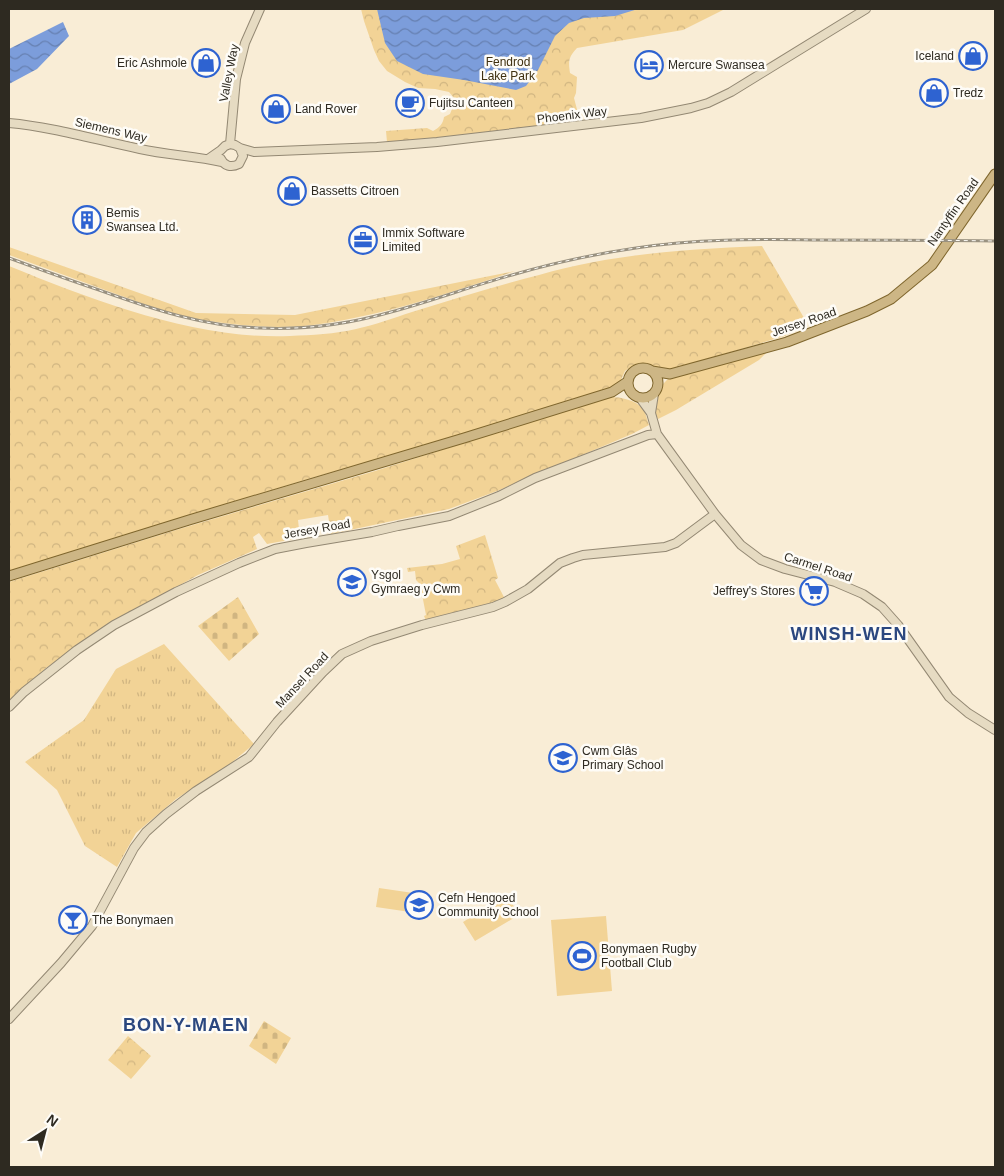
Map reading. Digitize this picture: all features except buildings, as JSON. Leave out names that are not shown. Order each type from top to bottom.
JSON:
[{"type":"main road","name":"Nantyffin Road","points":[[932,265],[995,174]]},
{"type":"main road","name":"Jersey Road","points":[[652,371],[670,374],[783,343],[839,323],[890,299],[932,265]]},
{"type":"main road","points":[[638,368],[648,368],[656,375],[658,385],[654,394],[640,398],[631,393],[627,382],[630,374],[638,368]]},
{"type":"main road","name":"Jersey Road","points":[[658,385],[670,374]]},
{"type":"main road","points":[[9,576],[612,392],[627,382]]},
{"type":"main road","points":[[612,392],[631,393]]},
{"type":"street","name":"Valley Way","points":[[230,144],[236,79],[245,43],[260,9]]},
{"type":"street","name":"Phoenix Way","points":[[240,148],[254,152],[377,147],[437,142],[641,118],[691,108],[732,92],[866,9]]},
{"type":"street","name":"Siemens Way","points":[[9,123],[33,125],[68,132],[142,150],[222,162]]},
{"type":"street","points":[[208,159],[225,146],[236,144],[243,156],[241,162]]},
{"type":"street","points":[[221,150],[220,158],[222,162],[226,166],[233,167],[254,152]]},
{"type":"street","name":"Carmel Road","points":[[651,413],[654,394]]},
{"type":"street","name":"Carmel Road","points":[[640,398],[651,413],[657,434],[715,514],[741,545],[761,560],[785,569],[835,582],[863,594],[882,607],[950,697],[968,713],[995,730]]},
{"type":"street","name":"Jersey Road","points":[[9,707],[24,692],[67,658],[114,625],[176,592],[239,563],[275,549],[449,516],[499,496],[536,478],[648,435],[657,434]]},
{"type":"street","name":"Mansel Road","points":[[9,1019],[61,964],[92,926],[134,848],[146,832],[196,791],[249,757],[322,672],[342,654],[371,641],[405,630],[493,607],[528,589],[560,563],[578,556],[665,547],[676,543],[715,514]]},
{"type":"green space","name":"Fendrod Lake Park","points":[[361,9],[725,9],[683,30],[577,48],[571,56],[569,65],[570,73],[577,77],[574,98],[580,121],[459,137],[387,142],[386,131],[427,128],[435,130],[442,124],[444,117],[450,114],[455,99],[449,92],[418,88],[387,71],[379,61],[374,50]]},
{"type":"green space","points":[[762,246],[807,323],[785,336],[669,370],[646,364],[638,364],[625,371],[620,382],[616,385],[599,392],[506,422],[308,479],[9,571],[9,266],[111,305],[182,325],[254,336],[290,336],[348,331],[507,284],[594,262],[677,251]]},
{"type":"green space","points":[[9,247],[196,313],[295,315],[515,271],[437,296],[358,317],[304,326],[259,326],[212,321],[164,311],[9,255]]},
{"type":"green space","points":[[769,350],[759,360],[658,419],[655,413],[654,402],[661,387],[669,378]]},
{"type":"green space","points":[[610,397],[636,403],[645,412],[649,425],[497,491],[449,509],[331,534],[328,515],[298,520],[300,538],[267,544],[259,533],[253,537],[257,549],[198,575],[110,624],[46,668],[9,703],[9,582],[375,471]]},
{"type":"green space","points":[[485,535],[498,578],[495,580],[505,599],[492,606],[427,623],[424,616],[426,615],[420,584],[416,580],[415,571],[408,572],[407,568],[442,564],[460,559],[456,546]]},
{"type":"green space","points":[[238,597],[259,634],[229,661],[198,626]]},
{"type":"green space","points":[[164,644],[254,744],[230,764],[176,799],[136,833],[117,867],[85,846],[57,790],[25,762],[84,720],[116,669]]},
{"type":"green space","points":[[379,888],[420,894],[417,913],[376,907]]},
{"type":"green space","points":[[507,895],[519,915],[475,941],[463,922]]},
{"type":"green space","name":"Bonymaen Rugby Football Club","points":[[606,916],[612,991],[557,996],[551,920]]},
{"type":"green space","points":[[264,1021],[291,1038],[276,1064],[249,1046]]},
{"type":"green space","points":[[128,1036],[151,1056],[131,1079],[108,1060]]},
{"type":"water","points":[[377,9],[638,9],[615,16],[584,18],[569,23],[555,36],[538,70],[526,86],[516,90],[423,74],[397,61],[385,43]]},
{"type":"water","points":[[63,22],[69,36],[37,69],[9,84],[9,49]]},
{"type":"railway","points":[[9,258],[179,316],[240,327],[277,328],[310,327],[359,320],[406,308],[497,279],[574,259],[658,245],[702,241],[747,240],[995,241]]},
{"type":"place","name":"Iceland","points":[[973,56]]},
{"type":"place","name":"Eric Ashmole","points":[[206,63]]},
{"type":"place","name":"Mercure Swansea","points":[[649,65]]},
{"type":"place","name":"Tredz","points":[[934,93]]},
{"type":"place","name":"Fujitsu Canteen","points":[[410,103]]},
{"type":"place","name":"Land Rover","points":[[276,109]]},
{"type":"place","name":"Bassetts Citroen","points":[[292,191]]},
{"type":"place","name":"Bemis Swansea Ltd.","points":[[87,220]]},
{"type":"place","name":"Immix Software Limited","points":[[363,240]]},
{"type":"place","name":"Ysgol Gymraeg y Cwm","points":[[352,582]]},
{"type":"place","name":"Jeffrey's Stores","points":[[814,591]]},
{"type":"place","name":"Cwm Glâs Primary School","points":[[563,758]]},
{"type":"place","name":"Cefn Hengoed Community School","points":[[419,905]]},
{"type":"place","name":"The Bonymaen","points":[[73,920]]},
{"type":"place","name":"Bonymaen Rugby Football Club","points":[[582,956]]},
{"type":"district","name":"WINSH-WEN","points":[[849,634]]},
{"type":"district","name":"BON-Y-MAEN","points":[[186,1025]]}]
